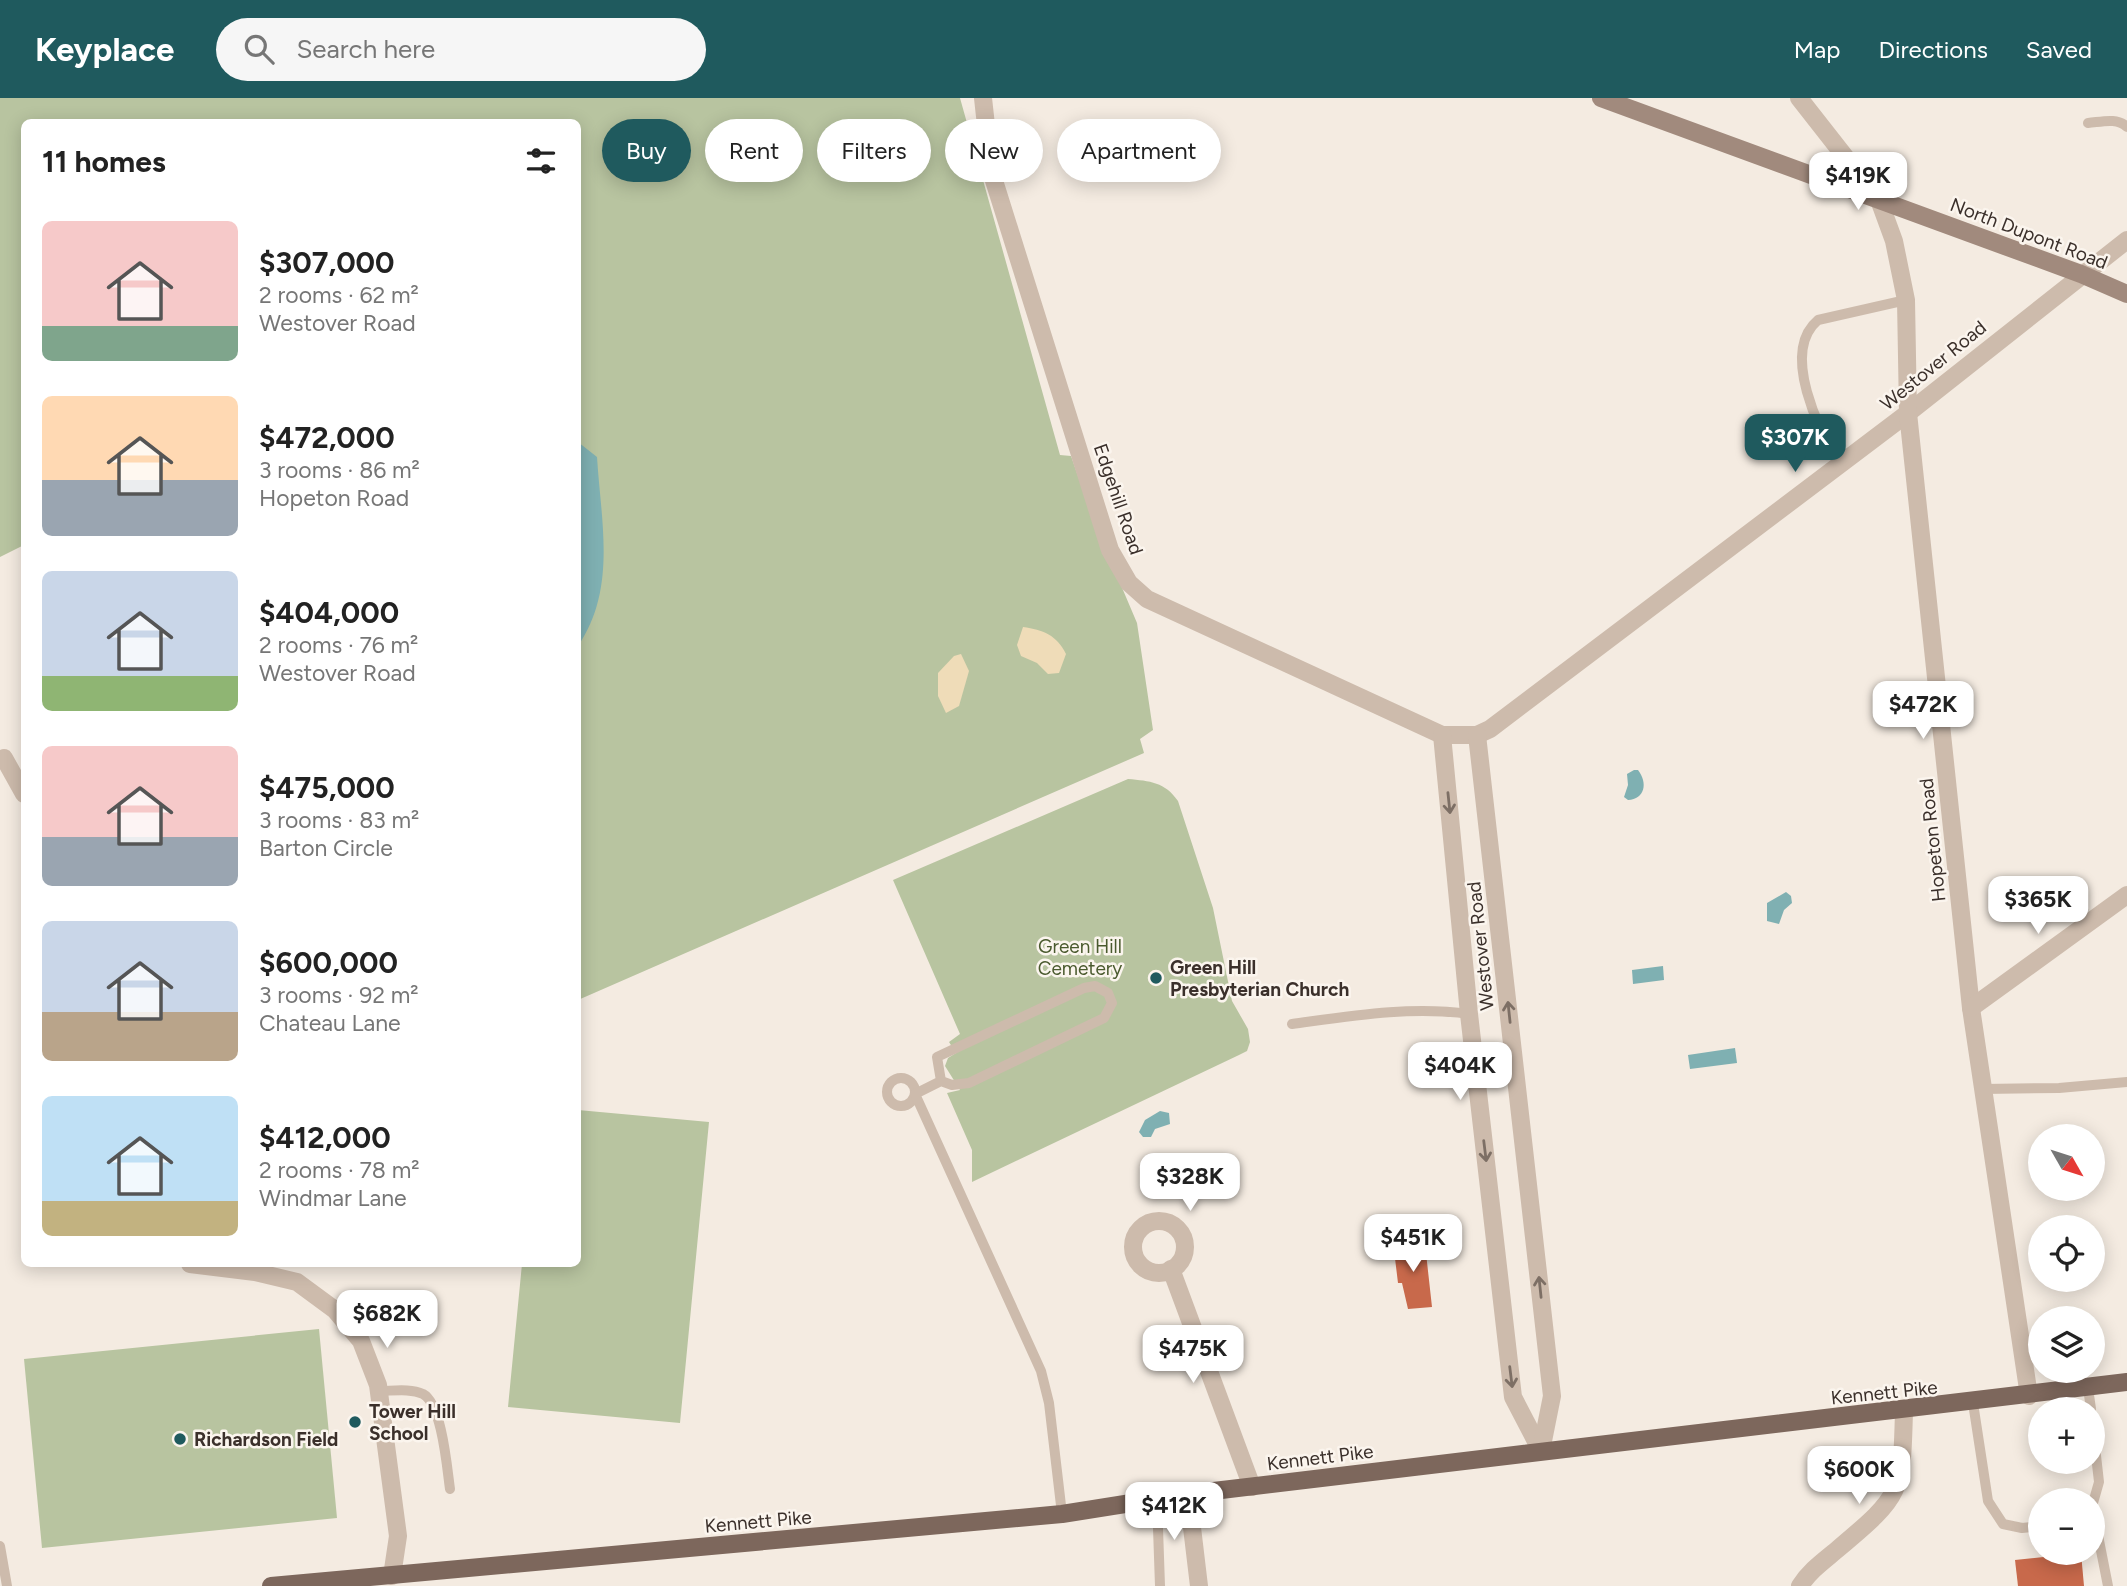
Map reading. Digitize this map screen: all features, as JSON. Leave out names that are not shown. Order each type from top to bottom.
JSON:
[{"type":"main road","name":"North Dupont Road","points":[[1601,98],[2081,274],[2127,294]]},
{"type":"main road","name":"Kennett Pike","points":[[271,1586],[394,1581],[1062,1514],[1188,1494],[1973,1403],[2127,1382]]},
{"type":"street","name":"Edgehill Road","points":[[983,98],[991,171],[1110,550],[1129,583],[1147,598],[1442,735],[1477,735]]},
{"type":"street","name":"Hopeton Road","points":[[1799,98],[1879,200],[1894,241],[1906,300],[1908,414],[1971,1008],[2029,1396]]},
{"type":"street","name":"Westover Road","points":[[1541,1451],[1552,1396],[1477,735],[1490,729],[1908,414],[2127,240]]},
{"type":"street","name":"Westover Road","points":[[1442,735],[1469,1014],[1513,1397],[1541,1451]]},
{"type":"street","points":[[4,758],[21,789]]},
{"type":"street","points":[[1971,1008],[2127,895]]},
{"type":"street","points":[[209,1267],[286,1279],[316,1294],[335,1310],[361,1341],[371,1360],[378,1391],[398,1536],[394,1581]]},
{"type":"street","points":[[1171,1269],[1252,1487]]},
{"type":"street","points":[[1801,1586],[1809,1574],[1875,1518],[1893,1496],[1902,1470],[1905,1410]]},
{"type":"street","points":[[1188,1494],[1199,1586]]},
{"type":"lane","points":[[2088,123],[2122,122],[2127,127]]},
{"type":"lane","points":[[1840,464],[1814,417],[1804,368],[1803,339],[1808,329],[1818,320],[1906,300]]},
{"type":"lane","points":[[941,1081],[937,1057],[1084,988],[1095,986],[1108,993],[1112,1003],[1104,1017],[969,1083],[952,1085],[941,1081],[915,1094],[1041,1371],[1049,1403],[1062,1514]]},
{"type":"lane","points":[[1292,1024],[1381,1012],[1442,1011],[1469,1014]]},
{"type":"lane","points":[[1983,1089],[2059,1088],[2127,1082]]},
{"type":"lane","points":[[2088,1388],[2089,1397]]},
{"type":"lane","points":[[378,1391],[411,1390],[425,1395],[432,1403],[439,1423],[450,1489]]},
{"type":"lane","points":[[1973,1403],[1988,1501],[2003,1524],[2028,1527]]},
{"type":"lane","points":[[1157,1499],[1160,1586]]},
{"type":"lane","points":[[0,1546],[7,1586]]},
{"type":"lane","points":[[2104,1565],[2108,1586]]},
{"type":"green space","points":[[0,98],[960,98],[966,119],[945,119],[945,182],[984,182],[1060,455],[1071,456],[1095,524],[1137,623],[1153,730],[1140,739],[1144,753],[581,999],[581,119],[21,119],[21,546],[0,557]]},
{"type":"green space","name":"Green Hill Cemetery","points":[[1128,779],[1162,786],[1178,801],[1213,908],[1232,1001],[1248,1029],[1250,1042],[1247,1051],[972,1182],[972,1150],[947,1093],[960,1090],[945,1066],[948,1058],[956,1053],[949,1042],[960,1034],[893,880]]},
{"type":"green space","points":[[581,1110],[709,1122],[680,1423],[508,1407],[522,1267],[581,1267]]},
{"type":"green space","name":"Richardson Field","points":[[319,1329],[337,1518],[42,1548],[24,1359]]},
{"type":"sand","points":[[1023,627],[1043,632],[1058,642],[1066,654],[1059,673],[1048,674],[1037,663],[1021,656],[1017,645]]},
{"type":"sand","points":[[961,654],[969,671],[959,706],[946,713],[938,696],[938,673],[954,656]]},
{"type":"water","points":[[581,444],[597,457],[603,530],[602,578],[598,602],[581,640]]},
{"type":"water","points":[[1638,770],[1641,775],[1643,790],[1638,797],[1628,800],[1624,797],[1628,785],[1627,774]]},
{"type":"water","points":[[1786,892],[1791,896],[1792,903],[1784,910],[1779,924],[1767,921],[1767,903]]},
{"type":"water","points":[[1663,966],[1664,980],[1633,984],[1632,970]]},
{"type":"water","points":[[1735,1048],[1737,1063],[1690,1069],[1688,1055]]},
{"type":"water","points":[[1160,1111],[1169,1113],[1170,1124],[1155,1129],[1151,1137],[1143,1137],[1139,1132],[1145,1120]]},
{"type":"building","points":[[1414,1240],[1420,1254],[1426,1253],[1432,1307],[1408,1309],[1402,1283],[1398,1283],[1393,1242]]},
{"type":"building","points":[[2028,1559],[2028,1565],[2082,1565],[2084,1586],[2018,1586],[2015,1560]]},
{"type":"place","name":"Green Hill Presbyterian Church","points":[[1156,978]]},
{"type":"place","name":"Tower Hill School","points":[[355,1422]]},
{"type":"place","name":"Richardson Field","points":[[180,1439]]}]
